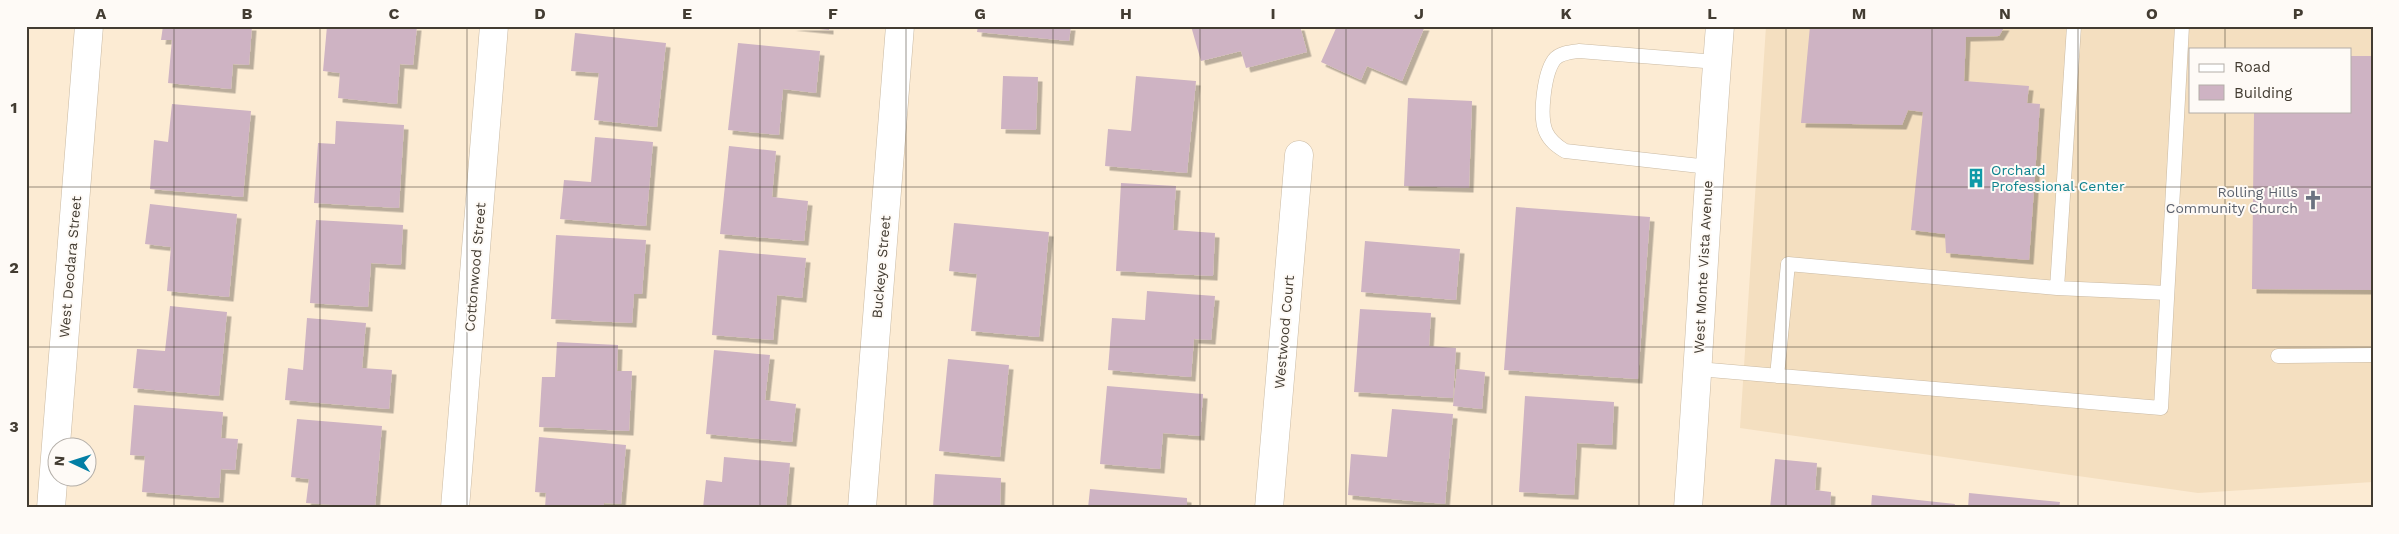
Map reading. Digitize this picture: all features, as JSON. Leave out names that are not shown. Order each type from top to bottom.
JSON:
[{"type":"street","name":"West Deodara Street","points":[[51,508],[89,26]]},
{"type":"street","name":"Cottonwood Street","points":[[456,508],[494,26]]},
{"type":"street","name":"Buckeye Street","points":[[862,508],[900,26]]},
{"type":"street","name":"West Monte Vista Avenue","points":[[1688,508],[1709,167],[1720,26]]},
{"type":"street","name":"Westwood Court","points":[[1269,508],[1299,155]]},
{"type":"lane","points":[[2057,288],[2074,26]]},
{"type":"lane","points":[[1698,369],[2161,408],[2182,26]]},
{"type":"lane","points":[[1709,167],[1565,152],[1551,140],[1545,130],[1543,110],[1547,75],[1554,59],[1565,53],[1579,51],[1717,62]]},
{"type":"lane","points":[[1778,376],[1788,264],[2057,288],[2167,293]]},
{"type":"lane","points":[[2278,356],[2373,355]]},
{"type":"shaded area","name":"Orchard Professional Center","points":[[1766,26],[2373,26],[2373,482],[2198,493],[1740,428]]},
{"type":"building","points":[[163,26],[252,26],[249,65],[233,64],[231,89],[168,83],[172,40],[161,40]]},
{"type":"building","points":[[327,26],[417,26],[413,65],[400,64],[397,104],[338,98],[340,73],[323,71]]},
{"type":"building","points":[[791,26],[829,26],[829,30]]},
{"type":"building","points":[[978,26],[1071,26],[1069,41],[977,32]]},
{"type":"building","points":[[1191,26],[1300,26],[1307,52],[1246,68],[1241,51],[1201,61]]},
{"type":"building","points":[[1337,26],[1425,26],[1402,81],[1367,66],[1361,80],[1321,62]]},
{"type":"building","name":"Orchard Professional Center","points":[[1810,26],[2005,26],[1999,36],[1966,37],[1964,81],[2029,86],[2027,103],[2040,104],[2029,260],[1946,253],[1945,234],[1911,230],[1923,112],[1908,110],[1902,125],[1801,123]]},
{"type":"building","points":[[575,33],[666,43],[657,127],[594,120],[599,73],[571,71]]},
{"type":"building","points":[[738,43],[820,51],[816,93],[783,89],[779,135],[728,130]]},
{"type":"building","name":"Rolling Hills Community Church","points":[[2352,56],[2373,56],[2373,290],[2252,289],[2254,112],[2352,112]]},
{"type":"building","points":[[1003,76],[1038,77],[1036,130],[1001,129]]},
{"type":"building","points":[[1136,76],[1196,81],[1187,173],[1105,166],[1108,129],[1131,131]]},
{"type":"building","points":[[1408,98],[1472,101],[1469,188],[1404,186]]},
{"type":"building","points":[[172,104],[251,111],[243,197],[150,189],[154,140],[168,142]]},
{"type":"building","points":[[336,121],[404,125],[399,208],[314,203],[318,143],[335,144]]},
{"type":"building","points":[[595,137],[653,142],[646,226],[560,219],[564,180],[591,182]]},
{"type":"building","points":[[729,146],[776,151],[772,197],[808,201],[804,241],[720,234]]},
{"type":"building","points":[[1121,183],[1176,186],[1173,230],[1215,233],[1213,276],[1116,271]]},
{"type":"building","points":[[150,204],[237,214],[229,297],[167,291],[171,247],[145,244]]},
{"type":"building","points":[[1516,207],[1650,217],[1638,379],[1504,370]]},
{"type":"building","points":[[316,220],[403,225],[401,265],[371,263],[368,307],[310,303]]},
{"type":"building","points":[[954,223],[1049,232],[1039,337],[971,331],[977,274],[949,271]]},
{"type":"building","points":[[556,235],[646,240],[642,294],[634,294],[632,323],[551,319]]},
{"type":"building","points":[[1365,241],[1460,249],[1456,300],[1361,292]]},
{"type":"building","points":[[719,250],[806,258],[802,298],[777,295],[773,340],[712,335]]},
{"type":"building","points":[[1147,291],[1215,296],[1211,340],[1194,339],[1191,377],[1108,370],[1112,318],[1145,320]]},
{"type":"building","points":[[170,306],[227,312],[219,396],[133,388],[137,349],[165,351]]},
{"type":"building","points":[[1360,309],[1431,313],[1429,346],[1456,348],[1453,398],[1354,392]]},
{"type":"building","points":[[307,318],[366,323],[362,368],[392,370],[389,409],[285,400],[288,368],[303,370]]},
{"type":"building","points":[[557,342],[618,345],[617,371],[632,371],[629,431],[539,427],[542,377],[555,377]]},
{"type":"building","points":[[714,350],[770,355],[765,400],[796,404],[792,442],[706,434]]},
{"type":"building","points":[[948,359],[1009,365],[1000,457],[939,451]]},
{"type":"building","points":[[1457,369],[1485,372],[1482,409],[1453,406]]},
{"type":"building","points":[[1107,386],[1203,394],[1200,436],[1163,433],[1160,469],[1100,464]]},
{"type":"building","points":[[1525,396],[1614,402],[1612,445],[1577,443],[1574,495],[1519,492]]},
{"type":"building","points":[[134,405],[223,412],[221,438],[238,439],[235,470],[221,469],[219,498],[142,492],[145,456],[130,455]]},
{"type":"building","points":[[1392,409],[1453,414],[1445,504],[1348,495],[1351,454],[1387,457]]},
{"type":"building","points":[[297,419],[382,426],[375,508],[306,503],[309,479],[291,477]]},
{"type":"building","points":[[539,437],[626,445],[621,504],[604,503],[604,508],[545,508],[546,493],[535,492]]},
{"type":"building","points":[[724,457],[790,463],[786,508],[703,508],[706,480],[722,482]]},
{"type":"building","points":[[1775,459],[1817,463],[1815,490],[1831,492],[1830,508],[1770,508]]},
{"type":"building","points":[[935,474],[1001,478],[1000,508],[933,508]]},
{"type":"building","points":[[1090,489],[1187,498],[1187,508],[1088,508]]},
{"type":"building","points":[[1969,493],[2060,502],[2059,508],[1968,508]]},
{"type":"building","points":[[1872,495],[1955,504],[1954,508],[1871,508]]},
{"type":"place","name":"Orchard Professional Center","points":[[1976,178]]},
{"type":"place","name":"Rolling Hills Community Church","points":[[2313,200]]}]
